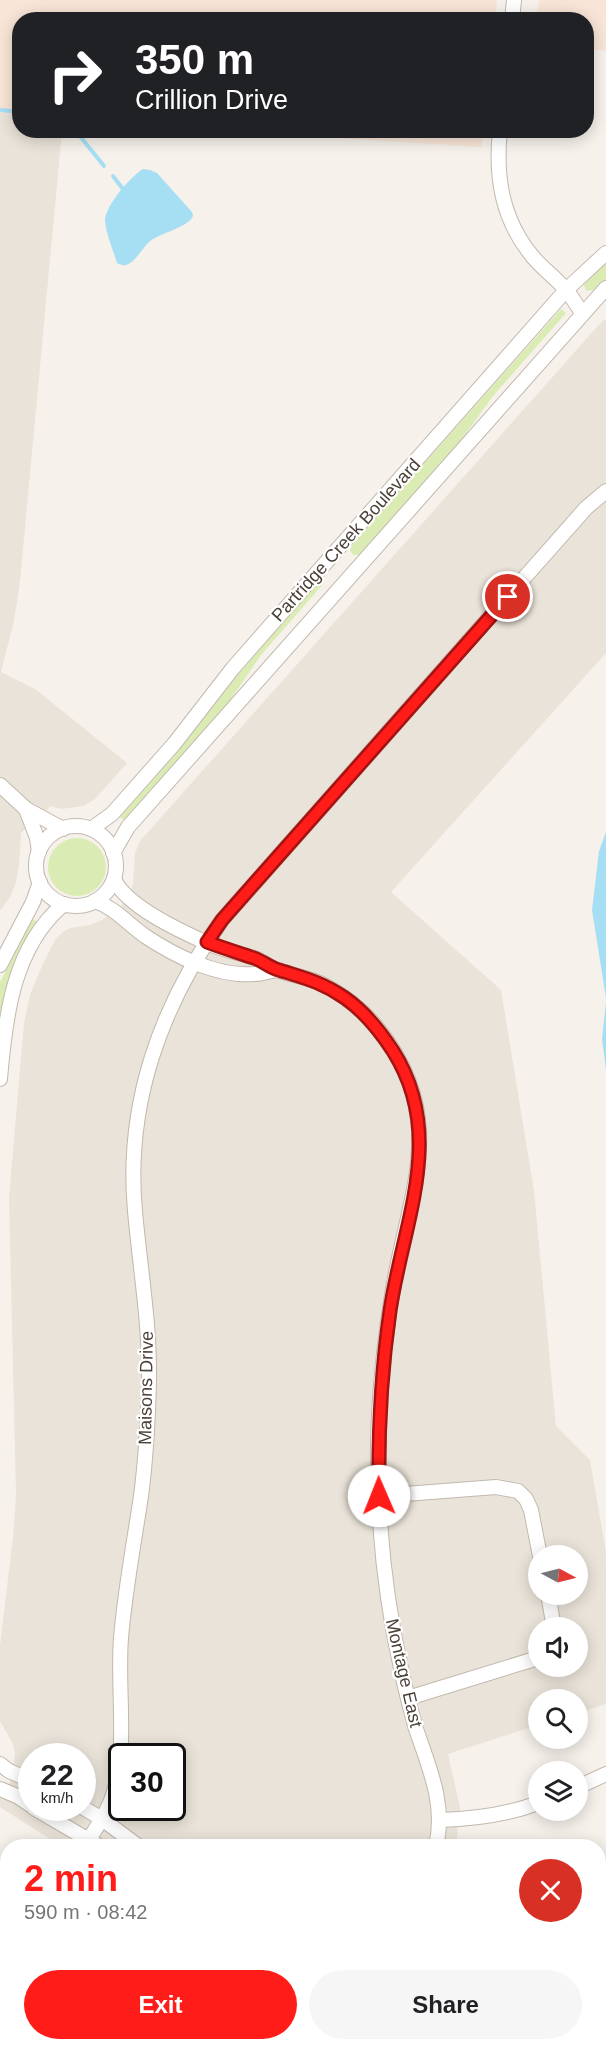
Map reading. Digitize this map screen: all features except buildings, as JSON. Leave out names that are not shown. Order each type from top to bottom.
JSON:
[{"type":"street","points":[[500,138],[501,189],[508,217],[522,244],[566,290],[582,313]]},
{"type":"street","name":"Partridge Creek Boulevard","points":[[90,829],[112,814],[174,744],[233,668],[566,290],[606,254]]},
{"type":"street","name":"Partridge Creek Boulevard","points":[[113,853],[128,827],[606,288]]},
{"type":"street","name":"Maisons Drive","points":[[95,1839],[114,1793],[119,1762],[122,1629],[147,1436],[148,1340],[135,1210],[135,1139],[144,1080],[155,1045],[172,1002],[194,961],[222,920],[586,508],[606,491]]},
{"type":"street","points":[[0,785],[26,809],[63,829]]},
{"type":"street","points":[[26,809],[37,838],[39,852],[37,872],[46,892],[64,904],[80,906],[103,896],[114,879],[116,866],[113,853],[105,838],[90,829],[77,826],[63,829],[49,838],[39,852]]},
{"type":"street","points":[[114,879],[125,896],[138,905],[207,942],[256,959],[277,970]]},
{"type":"street","points":[[0,965],[33,902],[40,882]]},
{"type":"street","points":[[95,901],[112,910],[161,946],[215,969],[232,973],[254,974],[277,970]]},
{"type":"street","points":[[0,1079],[5,1029],[15,983],[24,959],[40,932],[49,918],[64,904]]},
{"type":"street","name":"Montage East","points":[[277,970],[312,979],[327,986],[364,1014],[378,1029],[396,1054],[407,1076],[420,1126],[419,1162],[395,1281],[381,1384],[379,1496],[387,1593],[408,1698],[434,1781],[440,1820],[437,1839]]},
{"type":"street","points":[[379,1496],[496,1487],[518,1491],[526,1499],[531,1510],[538,1545]]},
{"type":"street","points":[[408,1698],[528,1661]]},
{"type":"street","points":[[0,1764],[18,1775]]},
{"type":"street","points":[[588,1782],[606,1774]]},
{"type":"street","points":[[0,1790],[18,1797]]},
{"type":"street","points":[[440,1820],[470,1819],[528,1807]]},
{"type":"street","points":[[96,1815],[129,1839]]},
{"type":"street","points":[[56,1821],[85,1839]]},
{"type":"shaded area","points":[[0,0],[497,0],[496,12],[12,12],[12,114],[0,113]]},
{"type":"shaded area","points":[[539,0],[606,0],[606,51],[594,50],[594,12],[538,12]]},
{"type":"shaded area","points":[[0,112],[12,113],[12,138],[61,138],[20,581],[14,621],[1,672],[35,689],[127,763],[95,799],[84,806],[61,809],[51,806],[21,833],[16,883],[0,911]]},
{"type":"shaded area","points":[[336,138],[483,138],[482,147]]},
{"type":"shaded area","points":[[604,319],[606,321],[606,653],[391,892],[501,990],[534,1191],[556,1426],[590,1460],[606,1552],[606,1704],[588,1710],[588,1689],[528,1689],[528,1728],[448,1754],[460,1808],[457,1839],[50,1839],[22,1821],[96,1821],[96,1743],[18,1743],[18,1819],[0,1807],[0,1799],[10,1783],[15,1755],[13,1744],[0,1721],[0,1646],[16,1496],[9,1197],[24,1023],[30,995],[55,940],[70,928],[90,925],[102,920],[122,905],[130,894],[135,853],[140,841]]},
{"type":"green space","points":[[606,264],[606,279],[594,290],[587,291],[584,286],[585,282]]},
{"type":"green space","points":[[561,309],[566,313],[493,396],[459,443],[360,555],[353,555],[350,550],[351,546]]},
{"type":"green space","points":[[321,580],[324,583],[261,655],[227,705],[125,821],[120,817],[173,757],[241,671]]},
{"type":"green space","points":[[77,838],[88,840],[101,851],[106,867],[104,878],[93,891],[77,896],[66,894],[53,883],[48,867],[50,856],[61,843]]},
{"type":"green space","points":[[33,919],[37,922],[13,966],[0,1013],[0,982]]},
{"type":"water","points":[[143,169],[157,173],[192,212],[193,216],[186,224],[149,242],[135,259],[127,265],[122,265],[117,263],[110,243],[105,222],[106,216],[119,193]]},
{"type":"water","points":[[606,832],[606,998],[592,910],[599,851]]},
{"type":"water","points":[[606,1002],[606,1070],[602,1039]]},
{"type":"waterway","points":[[0,110],[12,111]]},
{"type":"waterway","points":[[81,138],[104,166]]},
{"type":"waterway","points":[[113,176],[123,189]]},
{"type":"route","points":[[379,1496],[379,1431],[384,1355],[395,1281],[421,1146],[420,1126],[413,1095],[407,1076],[387,1040],[347,999],[312,979],[277,970],[256,959],[207,942],[222,920],[508,597]]}]
